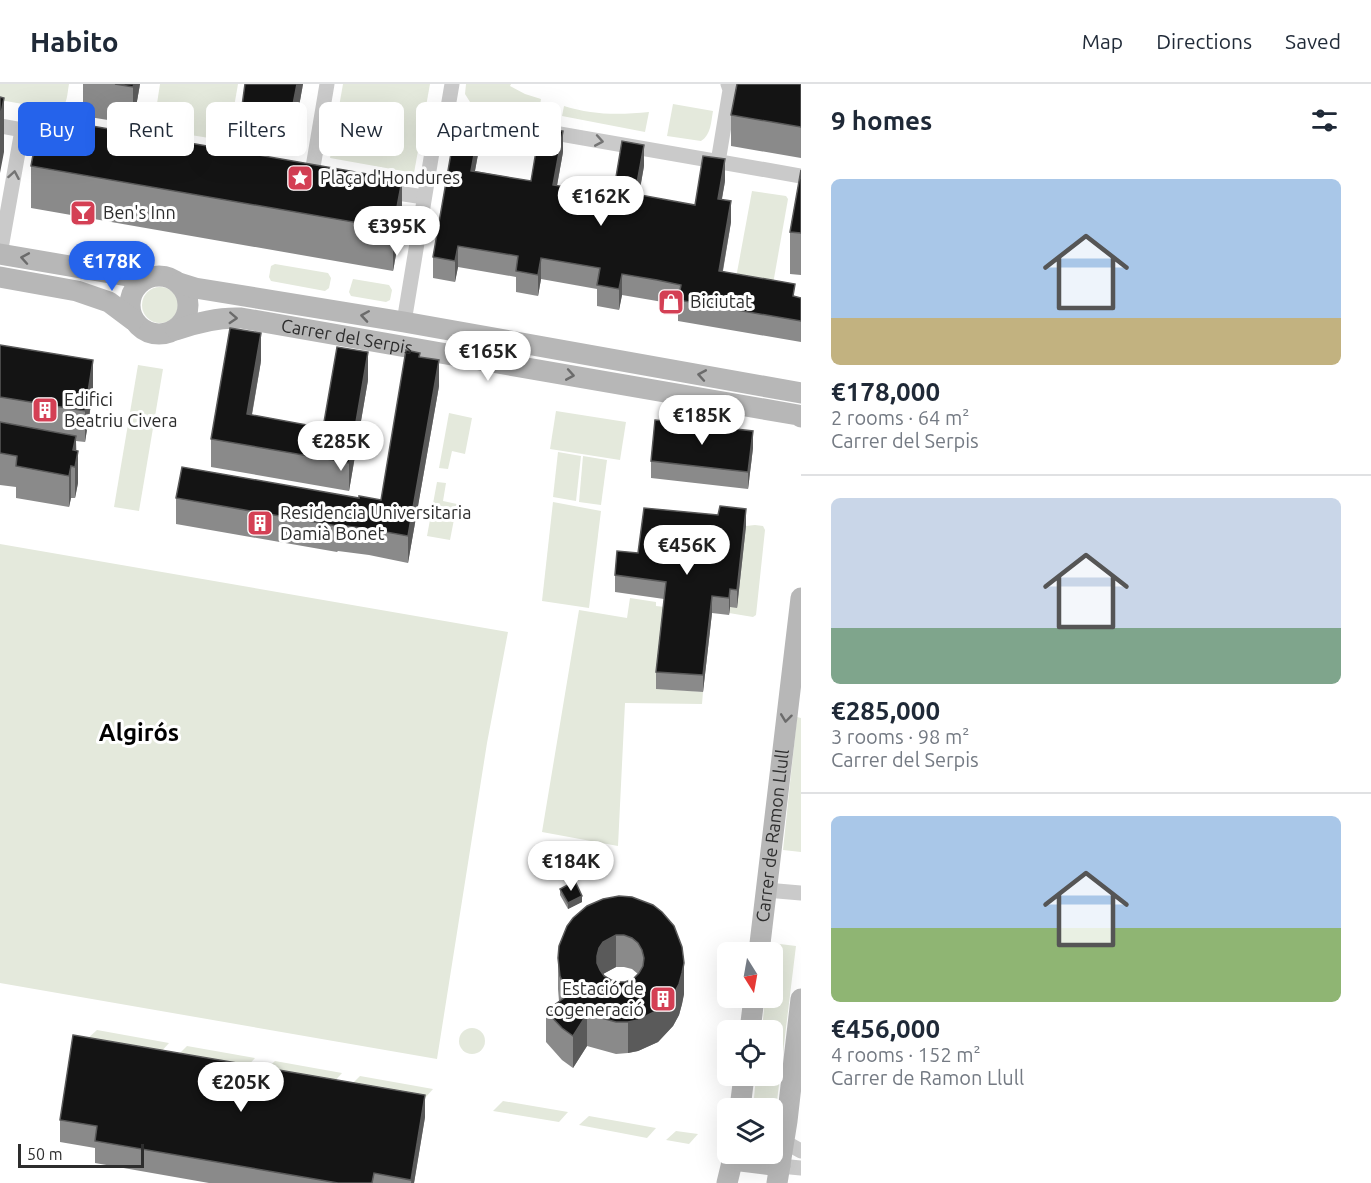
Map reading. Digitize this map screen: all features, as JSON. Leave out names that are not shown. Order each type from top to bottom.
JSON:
[{"type":"street","points":[[311,179],[327,84]]},
{"type":"street","points":[[448,102],[452,84]]},
{"type":"street","points":[[718,162],[730,90],[728,84]]},
{"type":"street","points":[[0,126],[18,129]]},
{"type":"street","points":[[561,134],[801,176]]},
{"type":"street","points":[[18,153],[0,254],[145,279]]},
{"type":"street","points":[[404,322],[431,156]]},
{"type":"street","points":[[365,188],[424,197]]},
{"type":"street","points":[[0,277],[77,291],[109,302],[140,327],[157,335],[176,330],[184,322],[189,307],[185,290],[171,278],[154,276],[145,279],[132,292],[130,311],[134,320]]},
{"type":"street","name":"Carrer del Serpis","points":[[179,283],[195,288],[404,322],[801,393]]},
{"type":"street","name":"Carrer del Serpis","points":[[176,330],[211,320],[241,318],[801,417]]},
{"type":"street","name":"Carrer de Ramon Llull","points":[[760,942],[796,683],[801,598]]},
{"type":"street","points":[[766,890],[801,893]]},
{"type":"street","points":[[779,1175],[786,1144],[801,999]]},
{"type":"street","points":[[727,1183],[732,1164]]},
{"type":"street","points":[[752,1164],[779,1175],[801,1168]]},
{"type":"shaded area","points":[[0,84],[69,84],[65,102],[18,103],[0,100]]},
{"type":"shaded area","points":[[160,84],[238,84],[235,102],[206,102],[206,137],[194,136],[194,102],[157,102]]},
{"type":"shaded area","points":[[343,84],[430,84],[427,102],[416,102],[417,156],[414,173],[330,158],[330,156],[404,156],[404,102],[340,102]]},
{"type":"shaded area","points":[[466,84],[511,84],[510,86],[525,94],[541,99],[541,102],[470,102],[465,94]]},
{"type":"shaded area","points":[[673,104],[713,111],[710,128],[701,141],[667,136]]},
{"type":"shaded area","points":[[564,106],[606,114],[649,112],[645,132],[562,116]]},
{"type":"shaded area","points":[[752,191],[786,196],[788,199],[773,284],[736,278]]},
{"type":"shaded area","points":[[275,264],[328,273],[331,278],[329,288],[325,291],[271,281],[269,277],[271,266]]},
{"type":"shaded area","points":[[353,279],[389,285],[392,290],[390,300],[386,302],[351,296],[349,292]]},
{"type":"shaded area","points":[[160,287],[172,293],[178,305],[172,317],[160,323],[148,317],[142,305],[148,293]]},
{"type":"shaded area","points":[[138,365],[163,369],[139,511],[114,507]]},
{"type":"shaded area","points":[[556,411],[626,422],[620,460],[550,449]]},
{"type":"shaded area","points":[[449,413],[472,418],[465,454],[452,451],[448,469],[439,468]]},
{"type":"shaded area","points":[[558,452],[581,456],[576,501],[553,497]]},
{"type":"shaded area","points":[[583,456],[607,460],[601,505],[579,502]]},
{"type":"shaded area","points":[[437,482],[446,483],[443,501],[457,504],[450,540],[427,536]]},
{"type":"shaded area","points":[[553,502],[601,511],[589,608],[542,601]]},
{"type":"shaded area","points":[[746,526],[763,526],[765,530],[756,615],[753,617],[729,613],[730,607],[737,607]]},
{"type":"shaded area","points":[[0,544],[508,632],[487,743],[437,1059],[0,983]]},
{"type":"shaded area","points":[[630,598],[656,602],[656,606],[665,607],[656,688],[703,692],[702,704],[625,703],[618,846],[542,832],[579,610],[627,618]]},
{"type":"shaded area","points":[[797,717],[801,718],[801,852],[783,850]]},
{"type":"shaded area","points":[[783,944],[796,946],[783,1052],[783,1020],[763,1020],[764,1008],[783,1008]]},
{"type":"shaded area","points":[[472,1028],[481,1032],[485,1041],[481,1050],[472,1054],[463,1050],[459,1041],[463,1032]]},
{"type":"shaded area","points":[[97,1030],[169,1043],[160,1053],[86,1040]]},
{"type":"shaded area","points":[[187,1046],[255,1058],[246,1068],[177,1056]]},
{"type":"shaded area","points":[[275,1061],[342,1073],[333,1083],[264,1071]]},
{"type":"shaded area","points":[[360,1076],[433,1089],[424,1099],[350,1086]]},
{"type":"shaded area","points":[[755,1086],[779,1086],[777,1098],[754,1098]]},
{"type":"shaded area","points":[[503,1101],[568,1112],[559,1122],[493,1111]]},
{"type":"shaded area","points":[[589,1116],[656,1128],[647,1138],[579,1125]]},
{"type":"shaded area","points":[[676,1131],[698,1134],[689,1144],[666,1140]]},
{"type":"building","points":[[115,84],[134,84],[133,87]]},
{"type":"building","points":[[245,84],[297,84],[294,102],[243,102]]},
{"type":"building","points":[[737,84],[801,84],[801,127],[731,115]]},
{"type":"building","points":[[0,97],[4,98],[0,119]]},
{"type":"building","points":[[95,127],[107,129],[107,156],[194,156],[194,144],[206,146],[206,156],[264,156],[402,180],[393,229],[31,166],[33,156],[95,156]]},
{"type":"building","points":[[622,141],[644,145],[635,194],[695,205],[703,156],[725,159],[718,199],[731,201],[719,271],[795,284],[793,296],[801,298],[801,321],[678,300],[681,285],[657,280],[622,274],[619,289],[597,285],[600,268],[541,258],[538,275],[516,271],[518,256],[458,246],[455,261],[433,257],[451,156],[474,156],[471,171],[531,181],[535,156],[558,156],[553,185],[613,195]]},
{"type":"building","points":[[801,170],[801,233],[790,232]]},
{"type":"building","points":[[230,328],[261,333],[247,414],[323,428],[337,347],[368,352],[349,463],[211,439]]},
{"type":"building","points":[[0,345],[93,360],[85,411],[0,397]]},
{"type":"building","points":[[406,350],[420,353],[419,357],[439,360],[408,536],[176,498],[182,467],[381,500]]},
{"type":"building","points":[[655,420],[753,431],[748,472],[651,461]]},
{"type":"building","points":[[0,422],[76,436],[73,450],[78,451],[75,467],[71,466],[69,476],[16,466],[17,456],[0,453]]},
{"type":"building","points":[[720,506],[746,509],[737,590],[730,589],[729,598],[712,596],[703,675],[656,672],[666,582],[615,575],[617,551],[638,553],[644,508],[718,515]]},
{"type":"building","points":[[575,881],[582,896],[568,903],[560,889]]},
{"type":"building","points":[[619,896],[632,897],[653,905],[662,912],[674,926],[682,947],[684,963],[682,973],[673,995],[658,1010],[638,1020],[628,1022],[616,1022],[587,1014],[573,1036],[546,1011],[568,995],[560,976],[559,946],[573,918],[587,906],[603,899]],"holes":[[[616,935],[624,935],[638,943],[644,958],[643,966],[633,979],[618,982],[604,976],[597,963],[597,956],[603,942]]]},
{"type":"building","points":[[73,1035],[425,1095],[411,1180],[374,1173],[372,1183],[338,1183],[95,1141],[97,1126],[60,1120]]},
{"type":"place","name":"Plaça d'Hondures","points":[[300,178]]},
{"type":"place","name":"Ben's Inn","points":[[83,213]]},
{"type":"place","name":"Biciutat","points":[[671,302]]},
{"type":"place","name":"Edifici Beatriu Civera","points":[[45,410]]},
{"type":"place","name":"Residencia Universitaria Damià Bonet","points":[[260,523]]},
{"type":"place","name":"Estació de cogeneració","points":[[663,999]]},
{"type":"district","name":"Algirós","points":[[139,733]]}]
